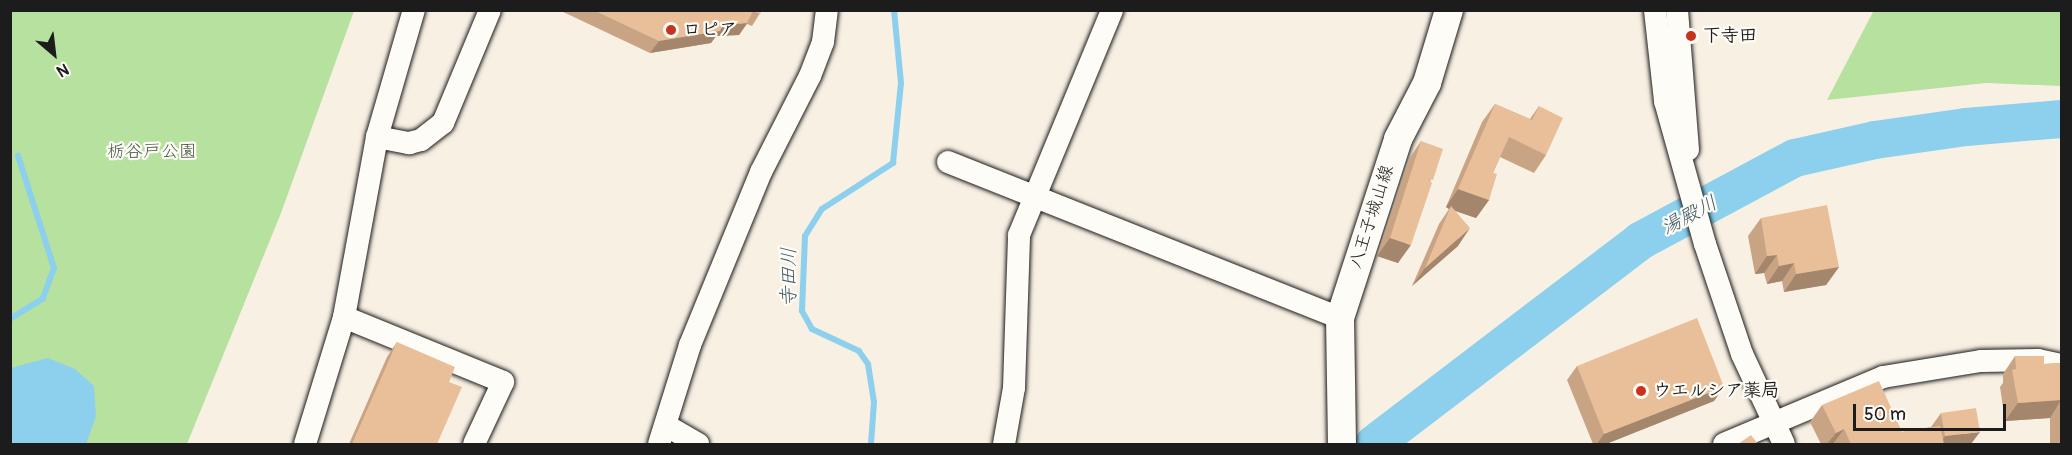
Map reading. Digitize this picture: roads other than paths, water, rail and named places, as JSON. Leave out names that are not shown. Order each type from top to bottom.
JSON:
[{"type":"main road","name":"八王子城山線","points":[[1343,438],[1340,318],[1398,139],[1427,83],[1449,10]]},
{"type":"street","points":[[305,444],[344,317],[377,137],[414,10]]},
{"type":"street","points":[[377,137],[409,143],[421,140],[443,123],[490,10]]},
{"type":"street","points":[[698,444],[663,435],[690,345],[760,172],[810,76],[823,42],[827,10]]},
{"type":"street","points":[[1004,444],[1014,388],[1019,235],[1112,10]]},
{"type":"street","points":[[1655,10],[1665,101],[1704,239],[1735,335],[1784,444]]},
{"type":"street","points":[[1677,10],[1691,190]]},
{"type":"street","points":[[948,162],[1340,318]]},
{"type":"street","points":[[344,317],[503,382],[474,444]]},
{"type":"street","points":[[1724,444],[1883,377],[1981,361],[2037,360],[2061,364]]},
{"type":"water","points":[[48,358],[75,369],[94,386],[96,416],[86,444],[11,444],[11,368]]},
{"type":"waterway","name":"寺田川","points":[[871,444],[874,402],[868,364],[859,351],[812,329],[802,311],[805,236],[822,209],[893,163],[901,83],[894,10]]},
{"type":"waterway","name":"湯殿川","points":[[1374,444],[1640,241],[1795,158],[1875,140],[1966,127],[2062,119]]},
{"type":"waterway","points":[[10,319],[43,298],[54,268],[18,156]]},
{"type":"place","name":"ロピア","points":[[671,30]]},
{"type":"place","name":"下寺田","points":[[1691,36]]},
{"type":"place","name":"ウエルシア薬局","points":[[1641,391]]},
{"type":"park label","name":"栃谷戸公園","points":[[152,152]]}]
